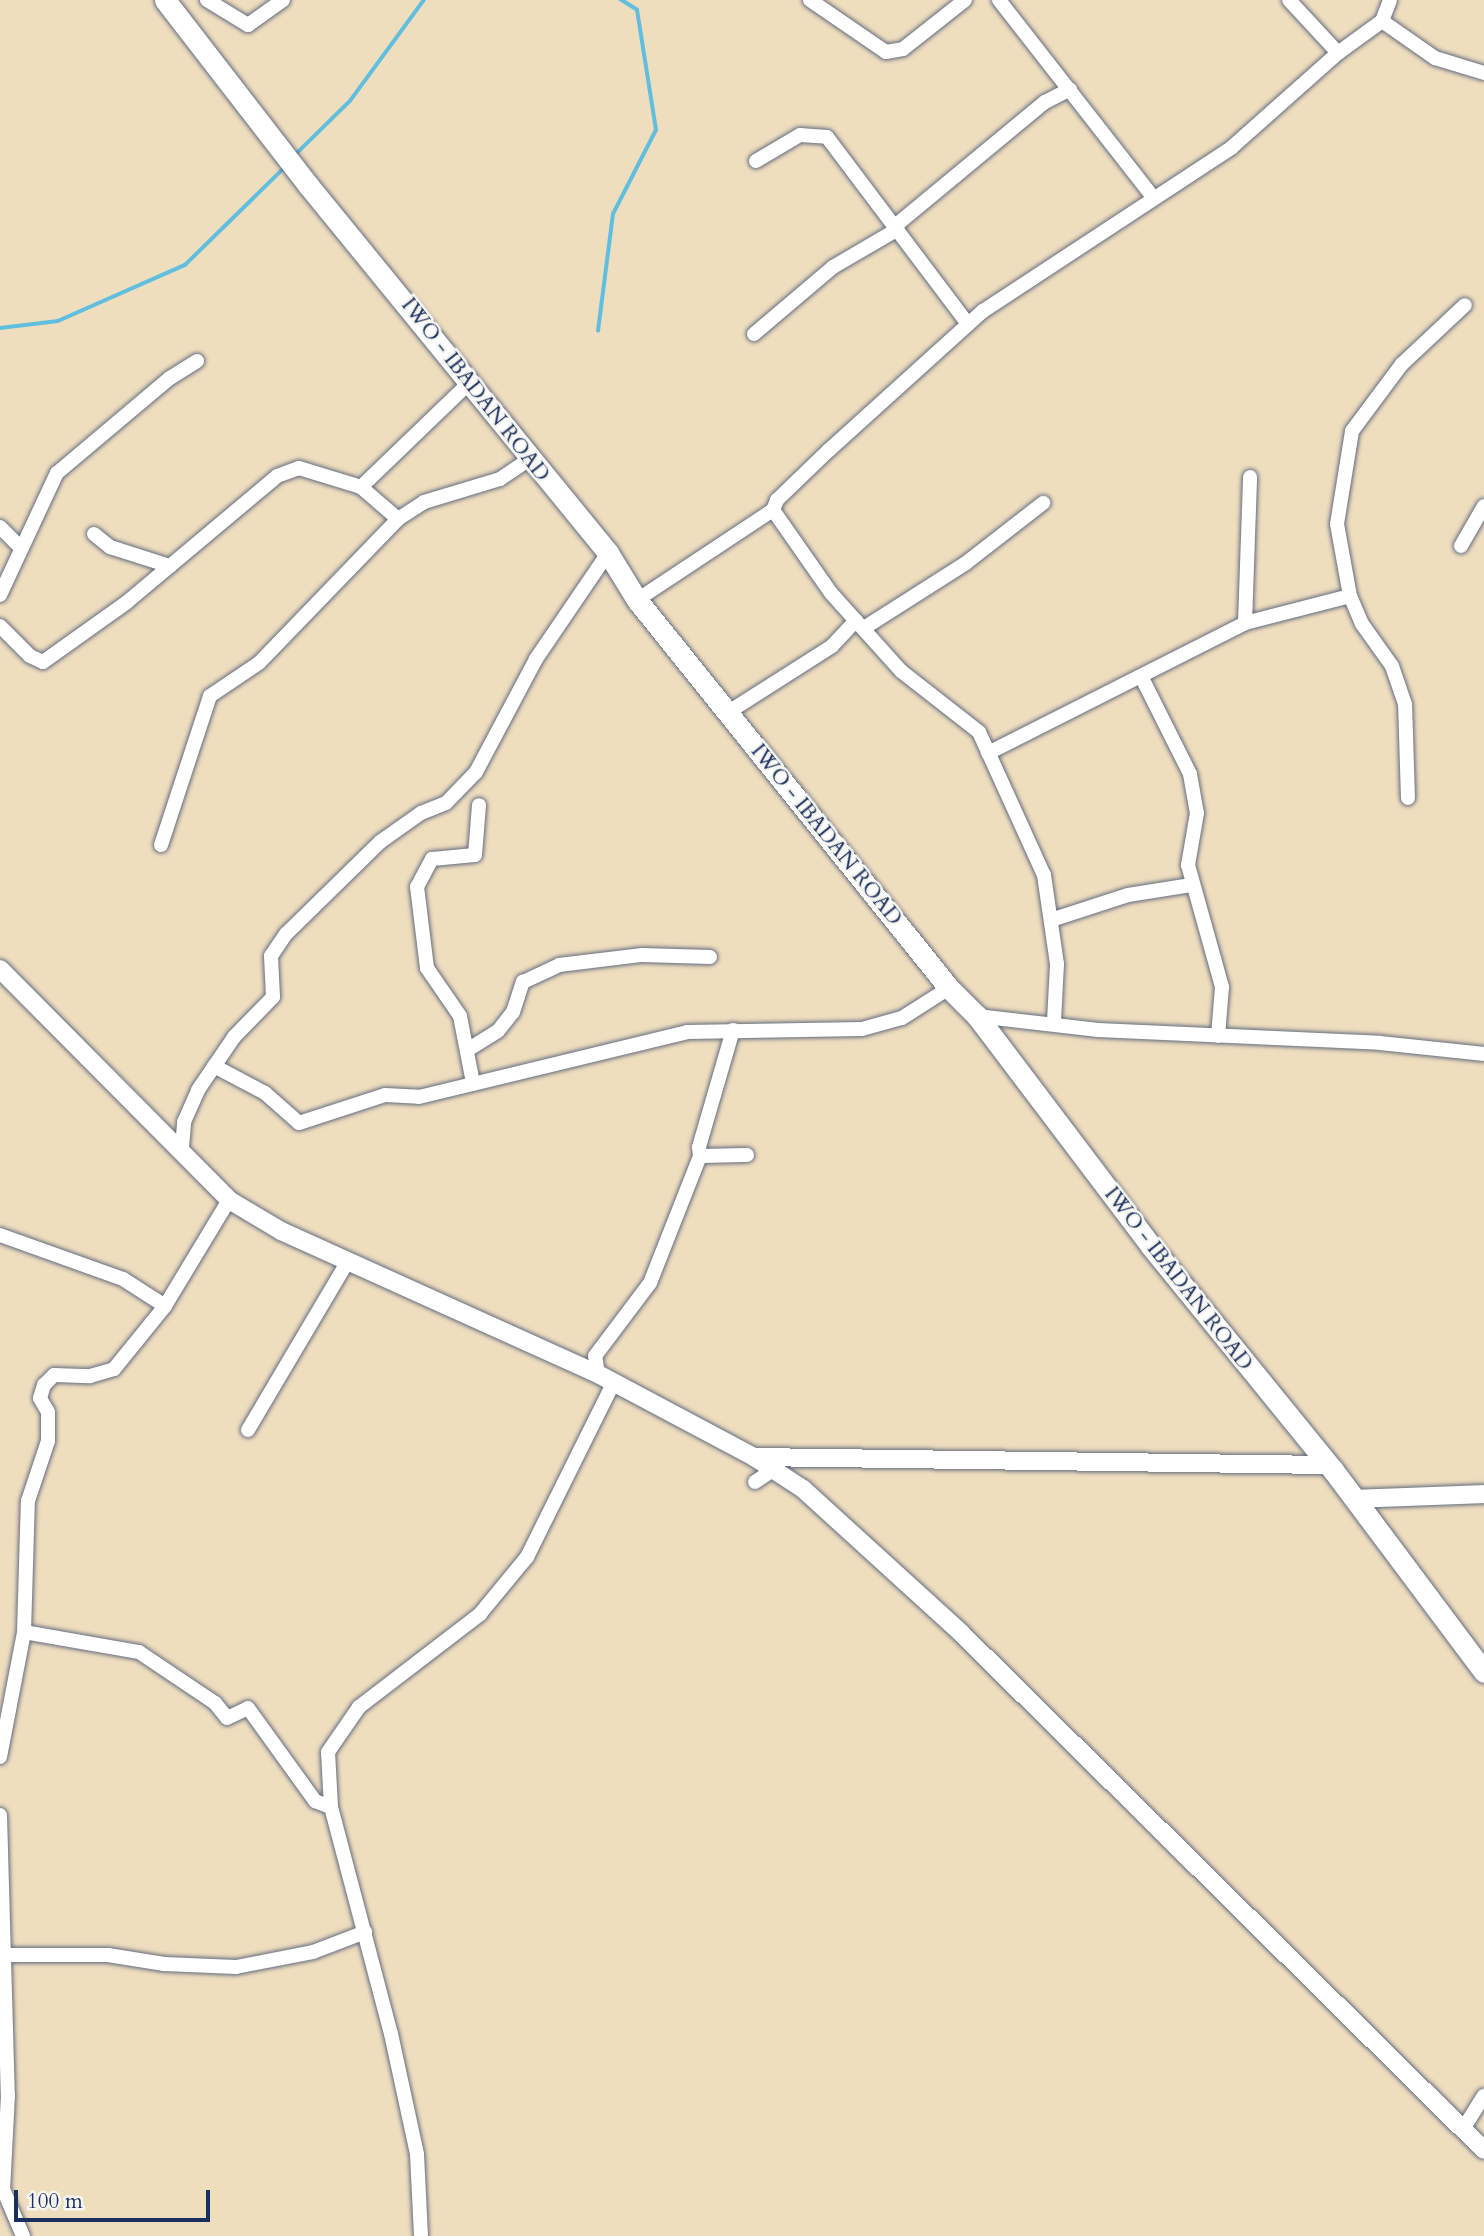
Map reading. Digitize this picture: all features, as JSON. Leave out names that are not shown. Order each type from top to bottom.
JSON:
[{"type":"main road","name":"IWO - IBADAN ROAD","points":[[165,0],[308,185],[471,381],[528,460],[608,553],[637,600],[727,713],[949,988],[977,1016],[1150,1245],[1328,1465],[1484,1672]]},
{"type":"street","points":[[177,0],[273,140]]},
{"type":"street","points":[[207,0],[248,25],[283,0]]},
{"type":"street","points":[[810,0],[886,52],[903,49],[965,0]]},
{"type":"street","points":[[999,0],[1152,196]]},
{"type":"street","points":[[1289,0],[1338,53]]},
{"type":"street","points":[[637,600],[773,510],[777,500],[829,450],[968,324],[1044,267],[1111,228],[1152,196],[1231,148],[1338,53],[1382,21],[1391,0]]},
{"type":"street","points":[[1382,21],[1435,58],[1484,73]]},
{"type":"street","points":[[754,334],[833,267],[896,227],[1045,102],[1070,89]]},
{"type":"street","points":[[756,161],[800,135],[827,137],[968,324]]},
{"type":"street","points":[[1408,798],[1405,704],[1392,666],[1362,624],[1350,596],[1337,524],[1352,431],[1402,365],[1465,305]]},
{"type":"street","points":[[0,595],[20,547],[57,473],[170,378],[197,361]]},
{"type":"street","points":[[361,487],[471,381]]},
{"type":"street","points":[[161,845],[209,696],[259,663],[398,519],[424,502],[500,479],[528,460]]},
{"type":"street","points":[[0,626],[30,656],[43,662],[170,566],[290,470],[299,468],[361,487],[398,519]]},
{"type":"street","points":[[1245,623],[1250,477]]},
{"type":"street","points":[[727,713],[832,646],[860,624],[966,564],[1043,502]]},
{"type":"street","points":[[1461,546],[1484,506]]},
{"type":"street","points":[[773,510],[831,593],[901,671],[952,706],[979,732],[1044,875],[1057,964],[1054,1021]]},
{"type":"street","points":[[0,527],[20,547]]},
{"type":"street","points":[[94,534],[110,547],[170,566]]},
{"type":"street","points":[[181,1147],[184,1122],[214,1066],[234,1037],[274,997],[271,956],[286,934],[370,850],[421,813],[446,803],[475,772],[536,659],[608,553]]},
{"type":"street","points":[[988,753],[1142,678],[1245,623],[1350,596]]},
{"type":"street","points":[[1142,678],[1189,774],[1197,813],[1188,865],[1191,885],[1222,987],[1218,1036]]},
{"type":"street","points":[[473,1083],[460,1016],[427,968],[428,941],[417,887],[432,859],[475,855],[479,805]]},
{"type":"street","points":[[1051,920],[1128,895],[1191,885]]},
{"type":"street","points":[[468,1049],[498,1031],[513,1012],[523,982],[559,965],[642,955],[710,957]]},
{"type":"street","points":[[0,969],[181,1147],[229,1200],[348,1261],[606,1379],[754,1457],[803,1489],[961,1633],[1484,2150]]},
{"type":"street","points":[[214,1066],[265,1093],[299,1123],[385,1095],[419,1097],[687,1032],[862,1029],[902,1018],[949,988]]},
{"type":"street","points":[[977,1016],[1030,1025],[1054,1021],[1098,1030],[1380,1043],[1484,1054]]},
{"type":"street","points":[[606,1379],[594,1356],[650,1283],[700,1156],[699,1147],[733,1030]]},
{"type":"street","points":[[700,1156],[747,1155]]},
{"type":"street","points":[[0,1757],[24,1632],[28,1501],[48,1441],[48,1412],[40,1398],[44,1385],[54,1375],[90,1376],[114,1368],[166,1306],[229,1200]]},
{"type":"street","points":[[0,1235],[123,1279],[166,1306]]},
{"type":"street","points":[[248,1430],[348,1261]]},
{"type":"street","points":[[421,2236],[417,2154],[365,1932],[331,1807],[328,1752],[342,1727],[384,1684],[480,1614],[527,1557],[606,1379]]},
{"type":"street","points":[[754,1457],[1328,1465]]},
{"type":"street","points":[[755,1482],[773,1470]]},
{"type":"street","points":[[1354,1499],[1484,1494]]},
{"type":"street","points":[[24,1632],[138,1652],[215,1703],[227,1718],[248,1708],[315,1801],[331,1807]]},
{"type":"street","points":[[0,1815],[8,2095],[3,2189],[23,2236]]},
{"type":"street","points":[[5,1955],[108,1955],[164,1964],[236,1966],[313,1952],[365,1932]]},
{"type":"street","points":[[1463,2129],[1484,2096]]},
{"type":"waterway","points":[[294,156],[350,101],[424,0]]},
{"type":"waterway","points":[[598,331],[613,214],[656,130],[637,10],[621,0]]},
{"type":"waterway","points":[[0,328],[58,321],[185,265],[285,167]]}]
